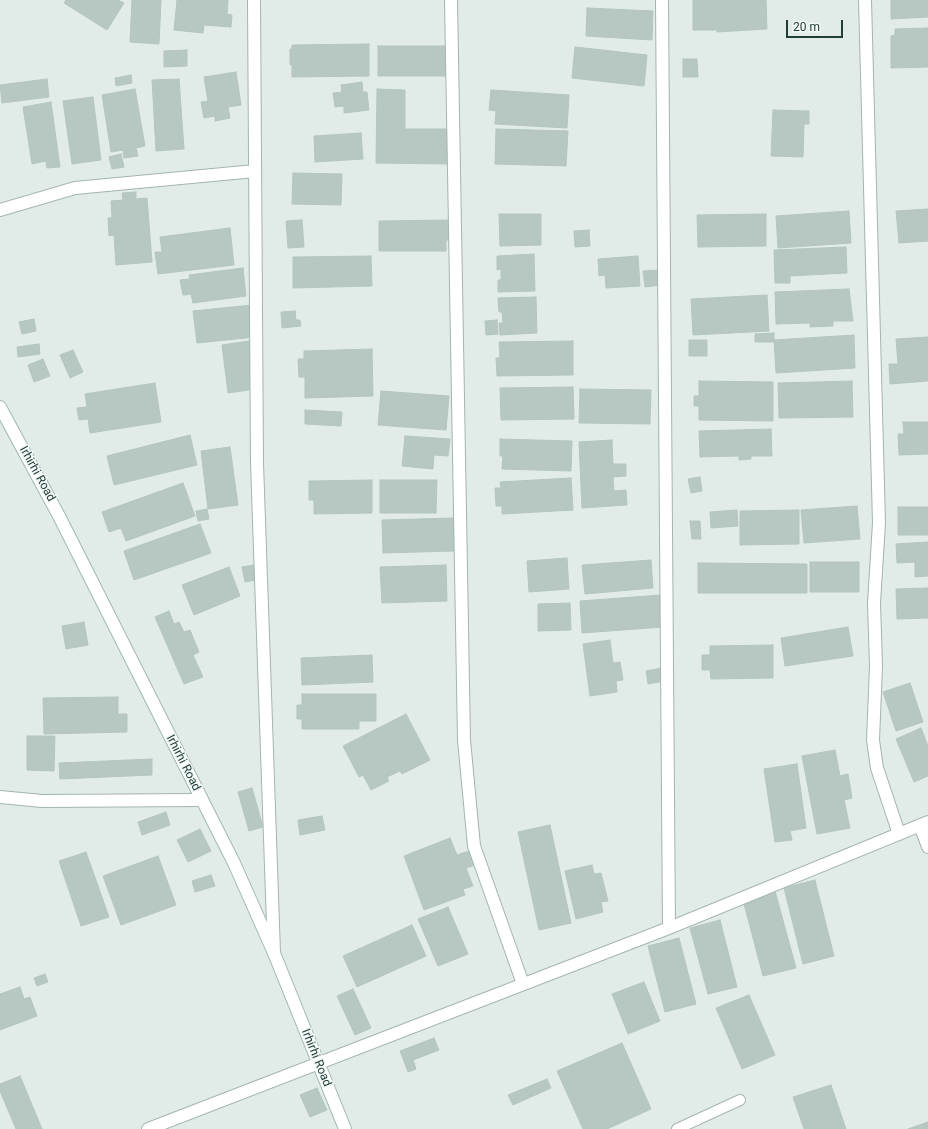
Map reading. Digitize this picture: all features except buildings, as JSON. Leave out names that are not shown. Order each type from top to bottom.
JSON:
[{"type":"street","points":[[254,0],[257,463],[274,953]]},
{"type":"street","points":[[451,0],[464,740],[474,846],[523,984]]},
{"type":"street","points":[[662,0],[669,928]]},
{"type":"street","points":[[865,0],[878,523],[874,603],[876,666],[873,740],[877,768],[898,834]]},
{"type":"street","points":[[0,210],[75,188],[255,171]]},
{"type":"street","name":"Irhirhi Road","points":[[0,407],[59,516],[234,863],[274,953],[345,1129]]},
{"type":"street","points":[[0,797],[42,801],[201,800]]},
{"type":"street","points":[[148,1129],[669,928],[924,824],[928,847]]},
{"type":"lane","points":[[677,1129],[740,1100]]}]
